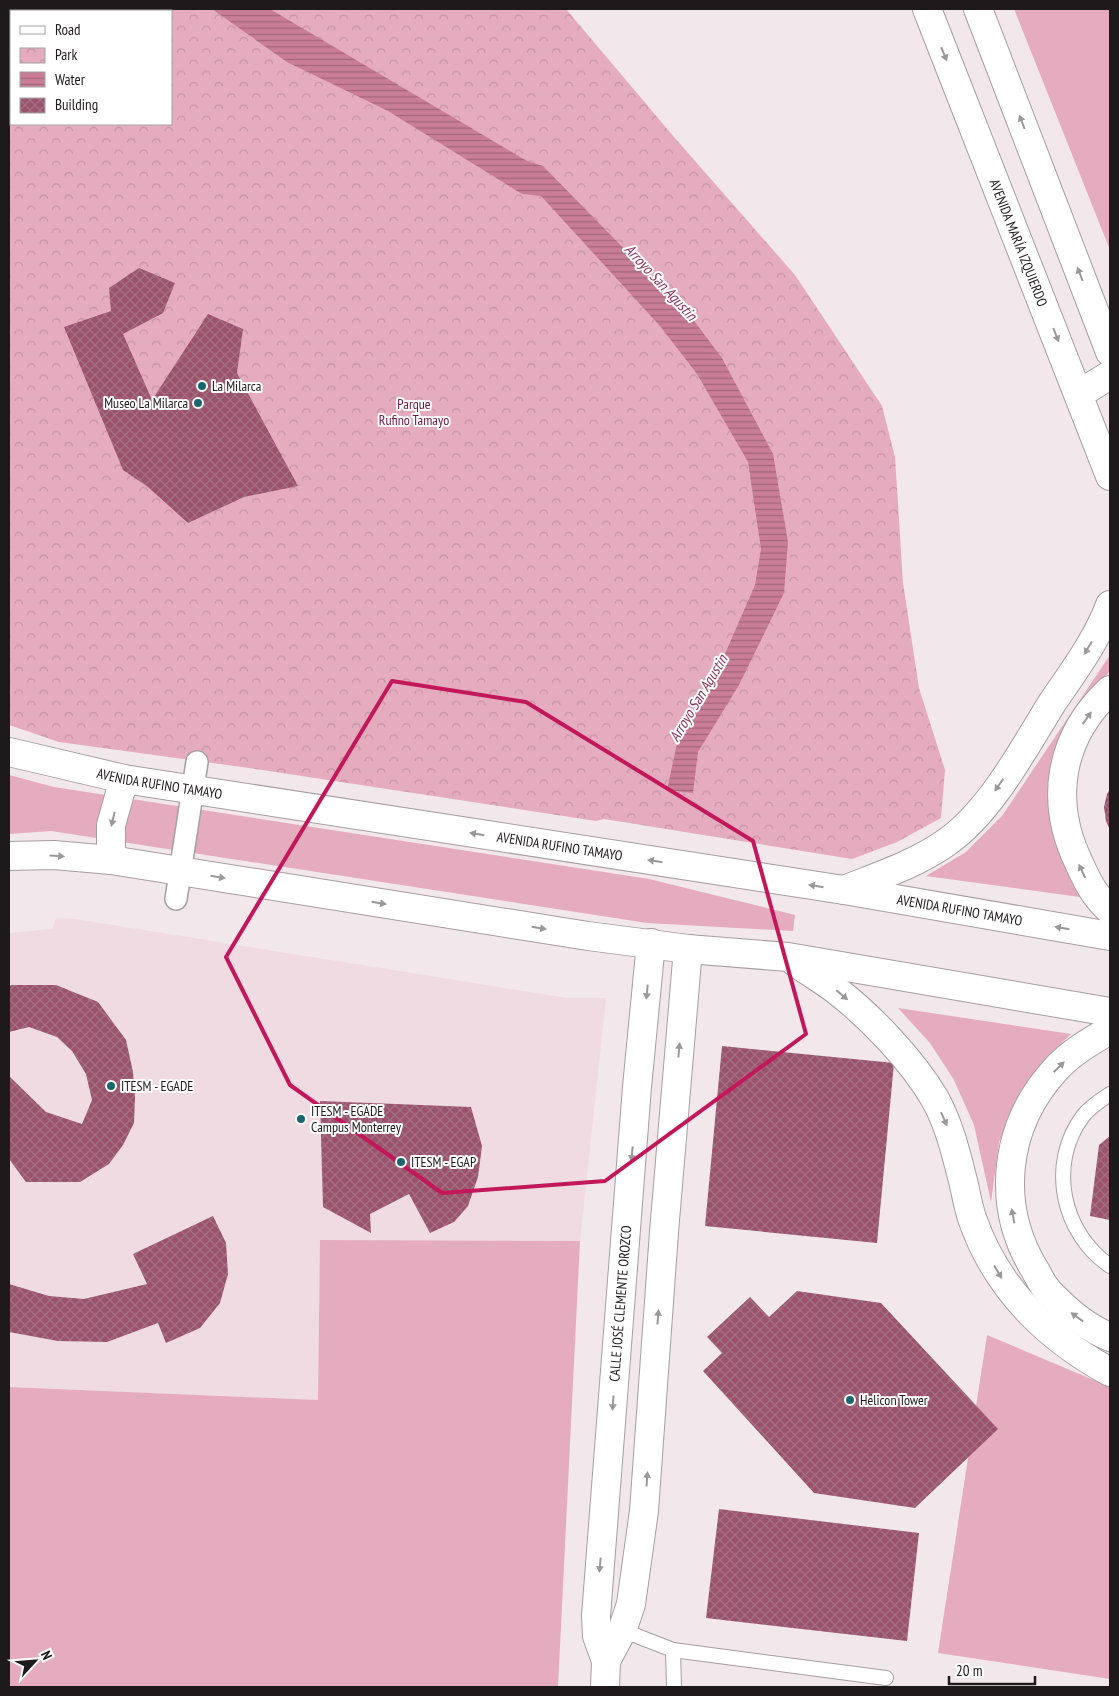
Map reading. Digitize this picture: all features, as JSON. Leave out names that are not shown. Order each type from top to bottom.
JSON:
[{"type":"street","name":"AVENIDA MARÍA IZQUIERDO","points":[[927,9],[1110,476]]},
{"type":"street","points":[[978,9],[1110,352]]},
{"type":"street","points":[[1079,394],[1110,375]]},
{"type":"street","points":[[844,890],[915,861],[948,841],[975,817],[998,787],[1087,650],[1105,619],[1110,605]]},
{"type":"street","points":[[1110,690],[1099,701],[1079,729],[1066,759],[1061,790],[1062,814],[1070,844],[1090,888],[1110,910]]},
{"type":"street","name":"AVENIDA RUFINO TAMAYO","points":[[9,752],[124,779],[844,890],[1110,936]]},
{"type":"street","points":[[176,898],[198,762]]},
{"type":"street","points":[[111,860],[111,825],[124,779]]},
{"type":"street","points":[[9,856],[54,855],[111,860],[588,936],[688,949],[788,957],[1110,1012]]},
{"type":"street","name":"CALLE JOSÉ CLEMENTE OROZCO","points":[[606,1674],[597,1636],[596,1616],[637,1088],[651,943]]},
{"type":"street","name":"CALLE JOSÉ CLEMENTE OROZCO","points":[[606,1674],[631,1604],[644,1511],[664,1232],[688,949]]},
{"type":"street","points":[[788,957],[836,990],[868,1017],[910,1063],[935,1099],[951,1134],[972,1217],[986,1251],[1009,1290],[1041,1324],[1074,1350],[1110,1372]]},
{"type":"street","points":[[1110,1030],[1084,1045],[1055,1070],[1032,1101],[1019,1128],[1010,1159],[1009,1192],[1015,1227],[1028,1259],[1048,1291],[1074,1316],[1110,1337]]},
{"type":"street","points":[[637,1088],[676,1092]]},
{"type":"street","points":[[626,1227],[664,1232]]},
{"type":"street","points":[[610,1439],[649,1444]]},
{"type":"street","points":[[606,1506],[644,1511]]},
{"type":"lane","points":[[1110,1094],[1084,1115],[1072,1134],[1065,1160],[1064,1182],[1065,1202],[1071,1220],[1083,1241],[1094,1254],[1110,1266]]},
{"type":"lane","points":[[596,1616],[622,1631],[673,1650],[886,1678]]},
{"type":"lane","points":[[673,1650],[674,1687]]},
{"type":"highlighted area","points":[[392,681],[526,702],[753,841],[806,1034],[605,1181],[442,1193],[290,1085],[226,957]]},
{"type":"shaded area","name":"ITESM - EGADE Campus Monterrey","points":[[56,918],[75,919],[567,998],[606,998],[580,1241],[320,1240],[318,1400],[9,1387],[9,933],[52,929]]},
{"type":"green space","name":"Parque Rufino Tamayo","points":[[9,9],[566,9],[674,137],[795,275],[882,406],[895,457],[903,583],[919,688],[945,770],[941,818],[897,842],[852,859],[604,819],[596,821],[249,768],[59,742],[9,725]]},
{"type":"green space","points":[[1014,9],[1110,9],[1110,250]]},
{"type":"green space","points":[[1110,655],[1110,670],[1068,736],[1059,771],[1094,899],[926,876],[966,852],[1002,816]]},
{"type":"green space","points":[[9,775],[54,787],[649,879],[795,915],[793,931],[647,923],[51,831],[9,834]]},
{"type":"green space","points":[[898,1008],[1071,1034],[1043,1061],[1018,1096],[999,1142],[991,1202],[974,1125],[954,1080],[930,1043]]},
{"type":"green space","points":[[320,1240],[580,1241],[558,1687],[9,1687],[9,1387],[318,1400]]},
{"type":"green space","points":[[987,1335],[1110,1387],[1110,1679],[938,1653]]},
{"type":"water","points":[[212,9],[270,9],[527,161],[543,166],[692,318],[722,358],[773,454],[788,542],[784,593],[739,685],[698,752],[693,793],[667,790],[679,734],[711,686],[755,585],[761,549],[748,462],[697,374],[660,326],[541,196],[522,194],[388,111],[287,62]]},
{"type":"building","name":"La Milarca","points":[[139,268],[175,283],[163,313],[123,334],[152,400],[208,314],[243,329],[237,373],[298,486],[244,497],[188,523],[148,487],[123,470],[64,327],[111,311],[109,288]]},
{"type":"building","points":[[1110,789],[1110,830],[1106,821],[1104,807]]},
{"type":"building","name":"ITESM - EGADE","points":[[56,985],[98,1002],[126,1040],[133,1072],[135,1097],[134,1123],[123,1145],[109,1164],[80,1182],[26,1182],[9,1159],[9,1076],[46,1112],[82,1124],[92,1100],[86,1074],[72,1051],[57,1037],[29,1027],[9,1032],[9,986]]},
{"type":"building","points":[[722,1046],[894,1063],[877,1243],[705,1226]]},
{"type":"building","name":"ITESM - EGAP","points":[[320,1101],[471,1107],[482,1146],[478,1177],[468,1206],[454,1222],[430,1233],[409,1194],[370,1214],[371,1233],[323,1207]]},
{"type":"building","points":[[1110,1136],[1110,1220],[1090,1216],[1099,1145]]},
{"type":"building","points":[[213,1216],[226,1243],[228,1274],[220,1303],[200,1328],[166,1343],[158,1323],[107,1342],[58,1341],[9,1332],[9,1284],[49,1296],[84,1299],[147,1284],[133,1254]]},
{"type":"building","name":"Helicon Tower","points":[[797,1291],[881,1303],[998,1429],[915,1508],[814,1493],[703,1371],[722,1353],[707,1337],[750,1297],[769,1317]]},
{"type":"building","points":[[719,1509],[919,1533],[907,1641],[706,1618]]},
{"type":"place","name":"La Milarca","points":[[202,386]]},
{"type":"place","name":"Museo La Milarca","points":[[198,403]]},
{"type":"place","name":"ITESM - EGADE","points":[[111,1086]]},
{"type":"place","name":"ITESM - EGADE Campus Monterrey","points":[[301,1119]]},
{"type":"place","name":"ITESM - EGAP","points":[[401,1162]]},
{"type":"place","name":"Helicon Tower","points":[[850,1400]]},
{"type":"water label","name":"Arroyo San Agustin","points":[[661,282]]},
{"type":"water label","name":"Arroyo San Agustin","points":[[698,698]]}]
